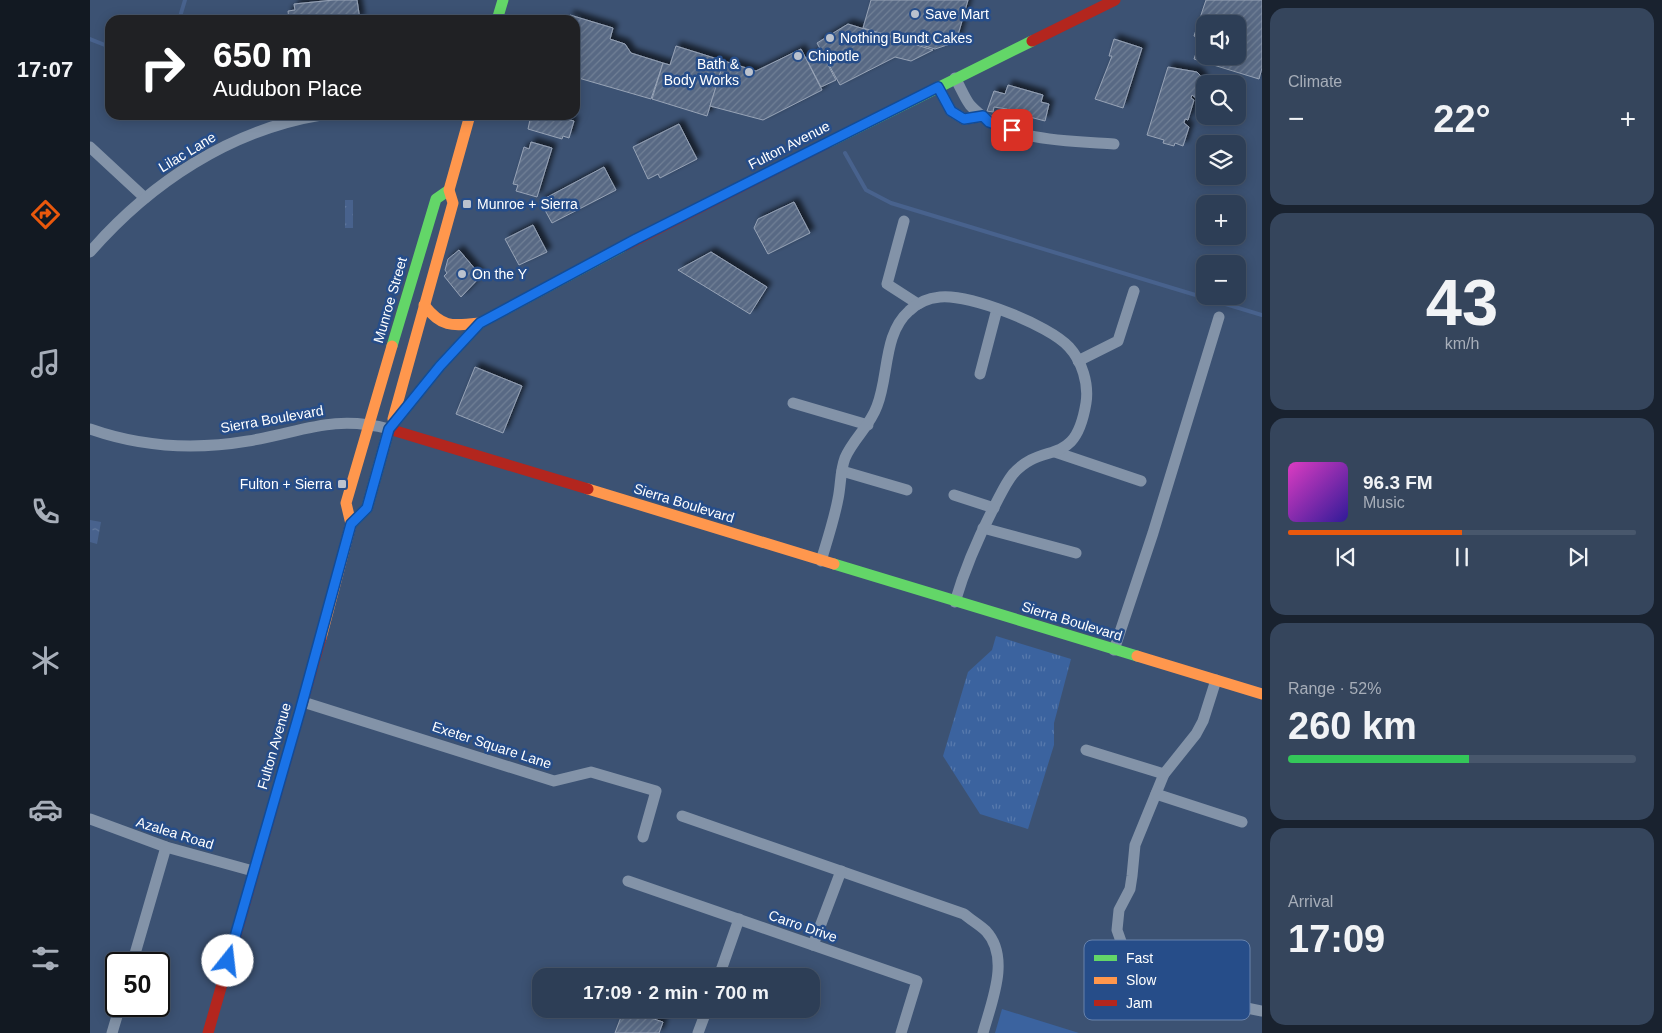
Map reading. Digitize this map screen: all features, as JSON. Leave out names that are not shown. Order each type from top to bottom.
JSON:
[{"type":"street","points":[[498,15],[503,0]]},
{"type":"street","name":"Fulton Avenue","points":[[351,524],[367,508],[389,429],[440,366],[480,323],[636,239],[955,78],[1115,0]]},
{"type":"street","points":[[955,78],[969,104],[989,122],[1038,137],[1065,142],[1114,144]]},
{"type":"street","points":[[938,87],[951,111],[964,119],[983,116]]},
{"type":"street","name":"Lilac Lane","points":[[90,252],[145,198],[194,163],[232,143],[274,126],[300,120]]},
{"type":"street","name":"Munroe Street","points":[[389,429],[453,204],[449,190],[469,120]]},
{"type":"street","points":[[90,147],[145,198]]},
{"type":"street","name":"Munroe Street","points":[[370,424],[436,199],[449,190]]},
{"type":"street","points":[[904,221],[887,284],[918,304]]},
{"type":"street","points":[[1078,361],[1118,341],[1134,291]]},
{"type":"street","points":[[821,561],[839,496],[842,471],[850,449],[868,425],[877,407],[894,333],[909,311],[918,304],[935,298],[955,298],[997,309],[1032,323],[1057,336],[1069,347],[1084,375],[1087,390],[1083,419],[1073,441],[1067,447],[1034,458],[1023,465],[1006,485],[983,528],[964,572],[955,602]]},
{"type":"street","name":"Fulton Avenue","points":[[424,305],[436,321],[445,325],[480,323]]},
{"type":"street","points":[[980,374],[997,309]]},
{"type":"street","points":[[1114,650],[1153,533],[1219,317]]},
{"type":"street","points":[[793,402],[868,425]]},
{"type":"street","name":"Sierra Boulevard","points":[[90,429],[145,443],[185,447],[247,441],[324,424],[355,422],[370,424],[1262,694]]},
{"type":"street","name":"Fulton Avenue","points":[[208,1033],[303,702],[351,524],[346,503],[370,424]]},
{"type":"street","points":[[1055,452],[1141,481]]},
{"type":"street","points":[[842,471],[907,490]]},
{"type":"street","points":[[954,495],[994,508]]},
{"type":"street","points":[[983,528],[1076,553]]},
{"type":"street","points":[[1120,940],[1117,919],[1130,889],[1135,845],[1164,774],[1200,728],[1216,680]]},
{"type":"street","name":"Exeter Square Lane","points":[[303,702],[554,780],[591,772],[656,792],[643,837]]},
{"type":"street","points":[[1086,750],[1164,774]]},
{"type":"street","points":[[1156,794],[1242,822]]},
{"type":"street","points":[[682,816],[964,914],[986,931],[996,949],[997,978],[983,1033]]},
{"type":"street","name":"Azalea Road","points":[[90,820],[166,847],[253,871]]},
{"type":"street","points":[[135,952],[166,847]]},
{"type":"street","points":[[813,945],[841,871]]},
{"type":"street","name":"Carro Drive","points":[[628,881],[917,981],[901,1033]]},
{"type":"street","points":[[722,968],[740,919]]},
{"type":"street","points":[[112,1033],[117,1017]]},
{"type":"street","points":[[698,1033],[704,1018]]},
{"type":"green space","points":[[996,636],[1071,659],[1054,723],[1054,745],[1028,829],[980,814],[943,756],[968,672],[992,650]]},
{"type":"green space","points":[[1002,1009],[1079,1033],[995,1033]]},
{"type":"water","points":[[345,200],[353,200],[353,228],[345,228]]},
{"type":"water","points":[[90,520],[101,522],[97,544],[90,542]]},
{"type":"building","points":[[357,0],[359,15],[288,15],[288,11],[295,10],[294,4]]},
{"type":"building","name":"Save Mart","points":[[871,0],[968,0],[956,42],[935,49],[863,28]]},
{"type":"building","points":[[1206,0],[1262,0],[1262,68],[1259,79],[1214,65],[1246,65],[1246,15],[1201,15]]},
{"type":"building","points":[[580,18],[613,28],[610,39],[625,44],[631,53],[663,63],[651,99],[580,78]]},
{"type":"building","points":[[848,24],[933,50],[911,61],[895,57],[840,85],[817,43]]},
{"type":"building","points":[[1114,39],[1142,48],[1123,108],[1095,99],[1112,56],[1109,56]]},
{"type":"building","points":[[676,46],[724,61],[707,116],[652,99],[663,63],[670,65]]},
{"type":"building","points":[[801,49],[822,90],[763,120],[710,106],[724,61],[756,71]]},
{"type":"building","points":[[820,50],[836,80],[821,87],[806,58]]},
{"type":"building","points":[[1168,67],[1197,72],[1200,75],[1196,75],[1196,98],[1192,95],[1191,98],[1194,100],[1188,120],[1185,119],[1184,123],[1189,127],[1183,146],[1175,143],[1174,146],[1163,143],[1164,140],[1147,135]]},
{"type":"building","points":[[1008,85],[1043,95],[1041,102],[1049,104],[1045,121],[1022,115],[1021,118],[1009,115],[1010,111],[1007,109],[994,107],[993,112],[987,111],[994,91],[1005,94]]},
{"type":"building","points":[[530,120],[574,121],[569,138],[563,136],[562,139],[528,129]]},
{"type":"building","points":[[679,124],[697,159],[660,178],[658,174],[648,179],[633,147]]},
{"type":"building","points":[[531,142],[552,148],[537,197],[516,191],[518,185],[513,184],[524,147],[529,149]]},
{"type":"building","points":[[604,167],[616,190],[552,223],[540,201]]},
{"type":"building","points":[[794,202],[810,233],[768,254],[754,228],[758,219]]},
{"type":"building","points":[[533,225],[547,252],[519,265],[505,239]]},
{"type":"building","name":"On the Y","points":[[459,250],[481,276],[461,297],[444,276],[447,273],[445,270],[448,259]]},
{"type":"building","points":[[711,252],[767,287],[750,314],[678,270]]},
{"type":"building","points":[[475,367],[522,386],[503,433],[456,414]]},
{"type":"building","points":[[621,1018],[651,1018],[663,1022],[659,1033],[615,1033]]},
{"type":"waterway","points":[[180,15],[185,0]]},
{"type":"waterway","points":[[90,39],[105,45]]},
{"type":"waterway","points":[[845,153],[866,190],[891,203],[1262,315]]},
{"type":"traffic: fast","points":[[498,15],[503,0]]},
{"type":"traffic: fast","points":[[829,142],[1032,41]]},
{"type":"traffic: fast","points":[[392,346],[436,199],[449,190]]},
{"type":"traffic: fast","points":[[351,524],[367,508],[389,429],[440,366],[480,323],[624,246]]},
{"type":"traffic: fast","points":[[834,564],[1137,656]]},
{"type":"traffic: slow","points":[[393,419],[453,203],[449,190],[469,120]]},
{"type":"traffic: slow","points":[[424,305],[436,318],[448,324],[480,323]]},
{"type":"traffic: slow","points":[[321,638],[351,524],[346,503],[392,346]]},
{"type":"traffic: slow","points":[[588,489],[834,564]]},
{"type":"traffic: slow","points":[[1137,656],[1262,694]]},
{"type":"traffic: jam","points":[[1032,41],[1115,0]]},
{"type":"traffic: jam","points":[[624,246],[829,142]]},
{"type":"traffic: jam","points":[[389,429],[588,489]]},
{"type":"traffic: jam","points":[[208,1033],[321,638]]},
{"type":"place","name":"Save Mart","points":[[915,14]]},
{"type":"place","name":"Nothing Bundt Cakes","points":[[830,38]]},
{"type":"place","name":"Chipotle","points":[[798,56]]},
{"type":"place","name":"Bath & Body Works","points":[[749,72]]},
{"type":"place","name":"Munroe + Sierra","points":[[467,204]]},
{"type":"place","name":"On the Y","points":[[462,274]]},
{"type":"place","name":"Fulton + Sierra","points":[[342,484]]},
{"type":"route","points":[[228,961],[331,602],[351,524],[367,508],[389,429],[440,366],[480,323],[636,239],[938,87],[951,111],[964,119],[983,116],[989,122],[1012,130]]}]
